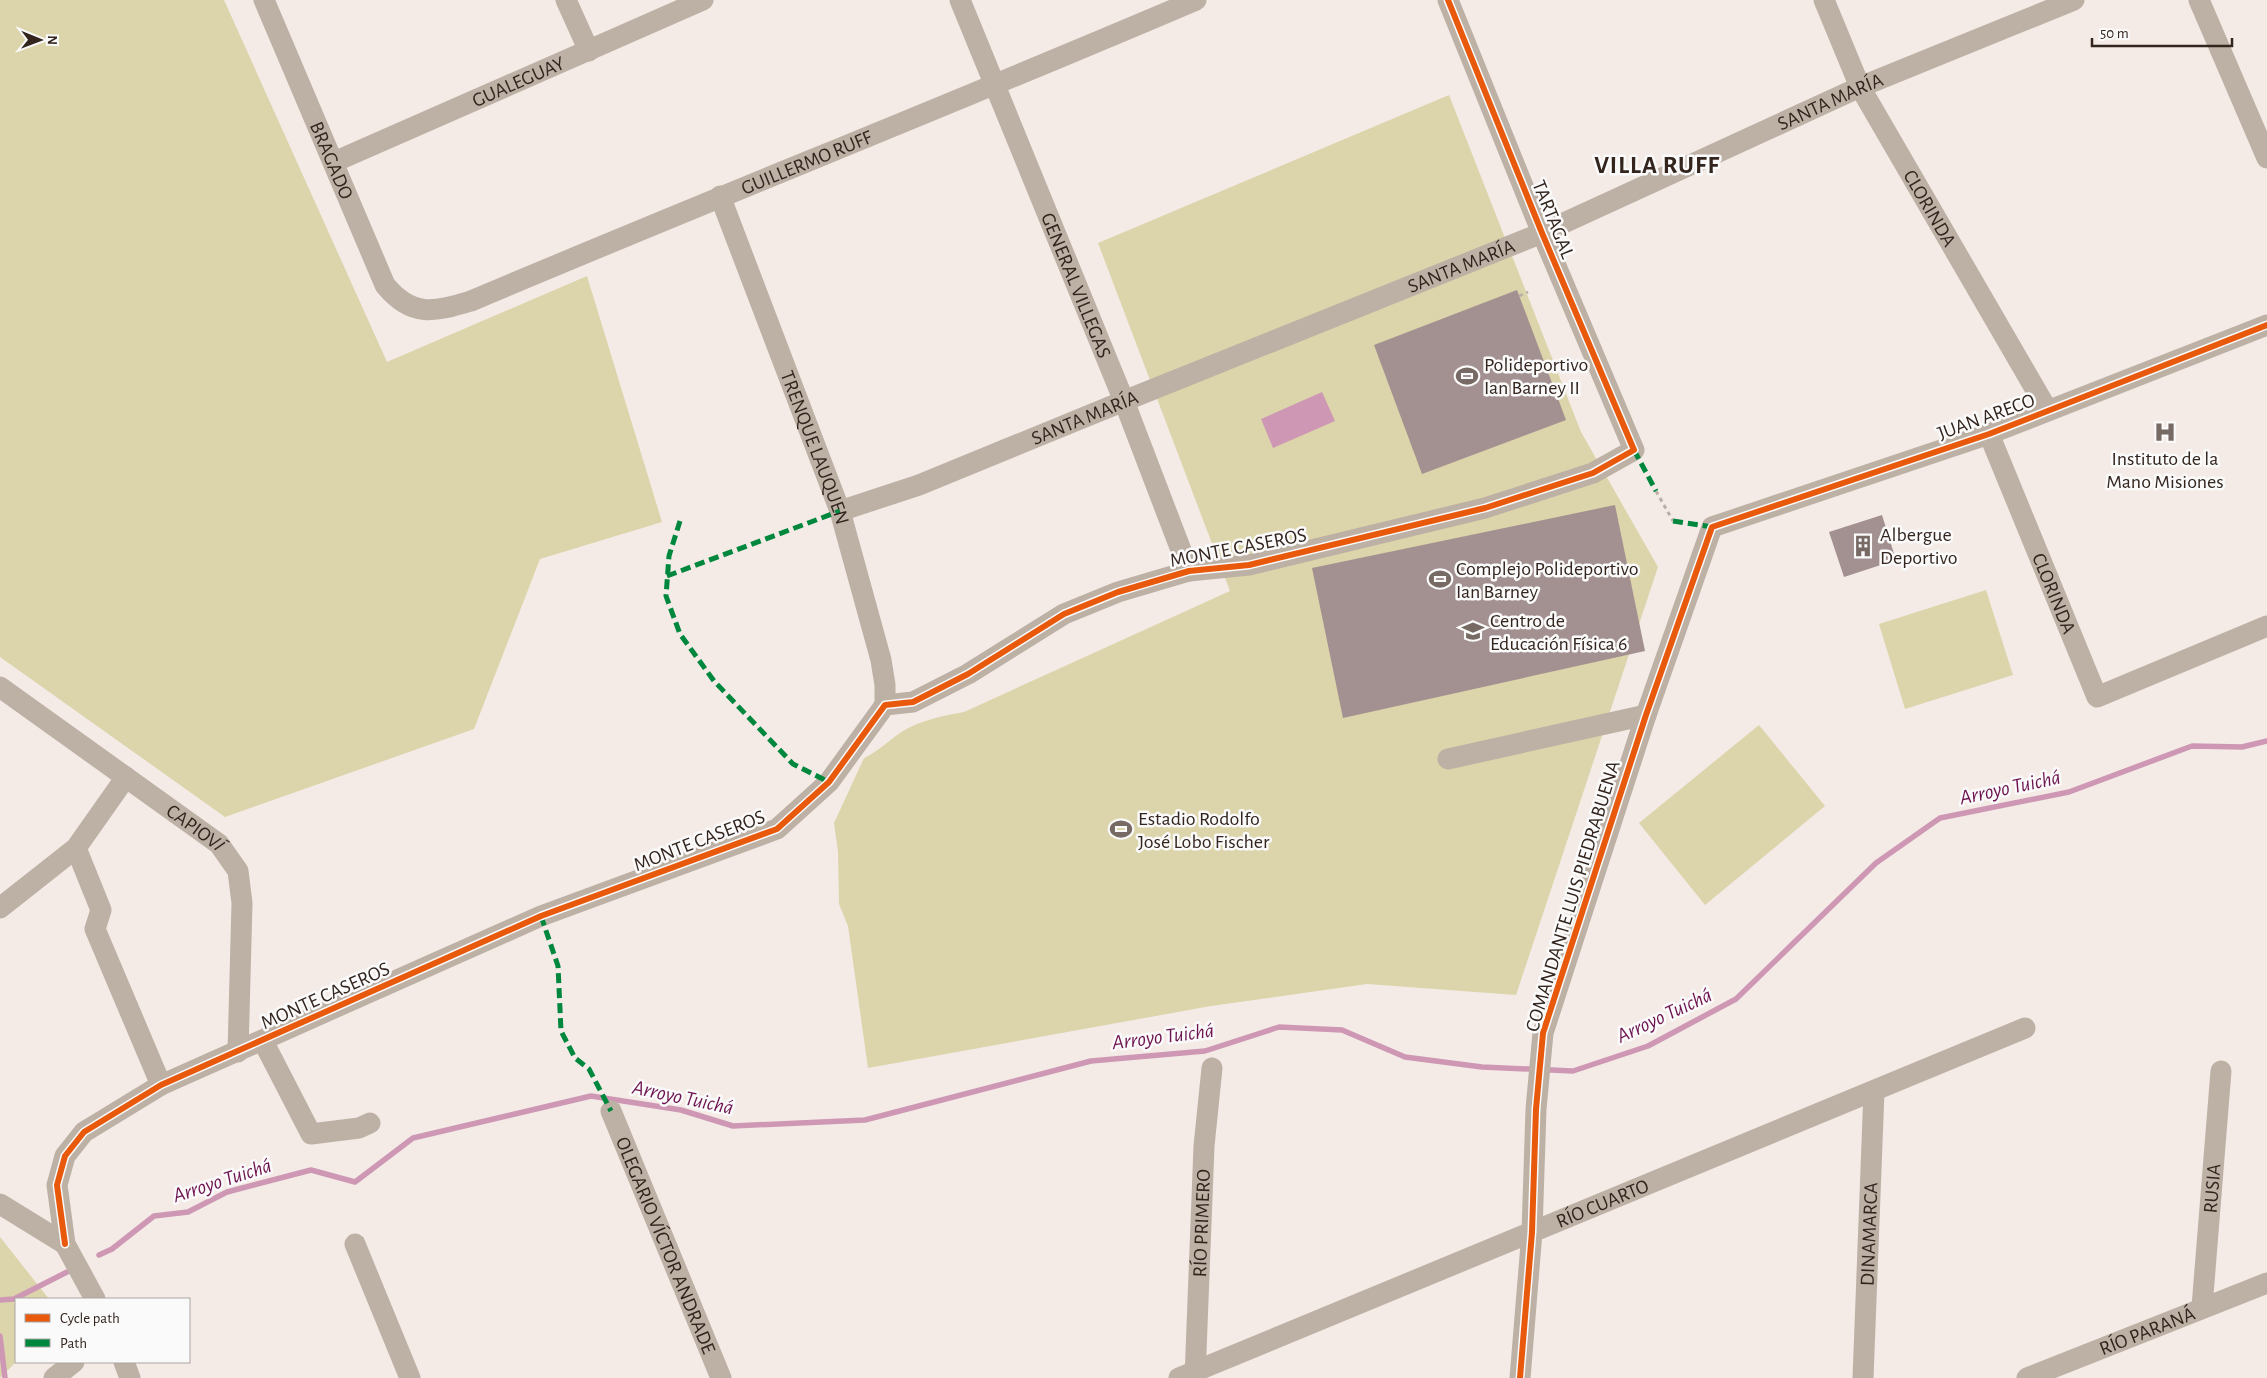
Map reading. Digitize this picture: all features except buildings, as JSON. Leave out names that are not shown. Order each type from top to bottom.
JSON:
[{"type":"street","name":"BRAGADO","points":[[264,0],[385,285],[397,300],[413,308]]},
{"type":"street","points":[[566,0],[589,51]]},
{"type":"street","name":"GUALEGUAY","points":[[334,162],[703,0]]},
{"type":"street","name":"GENERAL VILLEGAS","points":[[960,0],[1124,401],[1189,571]]},
{"type":"street","name":"GUILLERMO RUFF","points":[[413,308],[442,310],[471,301],[720,196],[996,85],[1196,0]]},
{"type":"street","name":"TARTAGAL","points":[[1448,0],[1542,233],[1634,450]]},
{"type":"street","name":"CLORINDA","points":[[1824,0],[1860,87],[2048,411]]},
{"type":"street","name":"SANTA MARÍA","points":[[840,511],[919,485],[1542,233],[1860,87],[2074,0]]},
{"type":"street","points":[[2199,0],[2267,158]]},
{"type":"street","name":"TRENQUE LAUQUEN","points":[[720,196],[840,511],[881,660],[885,685],[885,706]]},
{"type":"street","name":"JUAN ARECO","points":[[1712,527],[1990,434],[2267,325]]},
{"type":"street","name":"CLORINDA","points":[[1990,434],[2097,697],[2267,626]]},
{"type":"street","name":"MONTE CASEROS","points":[[65,1244],[57,1184],[65,1156],[84,1132],[160,1085],[541,916],[777,829],[829,782],[885,706],[914,702],[968,674],[1064,614],[1118,592],[1189,571],[1249,565],[1485,508],[1593,473],[1634,450]]},
{"type":"street","name":"COMANDANTE LUIS PIEDRABUENA","points":[[1520,1378],[1532,1232],[1536,1109],[1543,1033],[1646,715],[1712,527]]},
{"type":"street","name":"CAPIOVÍ","points":[[0,687],[220,844],[238,871],[242,903],[238,1052]]},
{"type":"street","points":[[1448,759],[1646,715]]},
{"type":"street","points":[[0,908],[76,848],[126,777]]},
{"type":"street","points":[[76,848],[101,910],[95,929],[160,1085]]},
{"type":"street","name":"RÍO CUARTO","points":[[1190,1376],[2025,1028]]},
{"type":"street","points":[[263,1040],[312,1134],[359,1128],[370,1123]]},
{"type":"street","name":"RÍO PRIMERO","points":[[1190,1376],[1204,1146],[1212,1068]]},
{"type":"street","name":"RUSIA","points":[[2202,1307],[2221,1070]]},
{"type":"street","name":"DINAMARCA","points":[[1862,1378],[1874,1091]]},
{"type":"street","name":"OLEGARIO VÍCTOR ANDRADE","points":[[612,1111],[721,1378]]},
{"type":"street","points":[[0,1204],[65,1244],[94,1298]]},
{"type":"street","points":[[355,1244],[410,1378]]},
{"type":"street","name":"RÍO PARANÁ","points":[[2027,1378],[2202,1307],[2267,1283]]},
{"type":"street","points":[[54,1378],[73,1363]]},
{"type":"street","points":[[124,1363],[130,1378]]},
{"type":"path","points":[[1519,296],[1528,292]]},
{"type":"path","points":[[1656,491],[1673,521]]},
{"type":"shaded area","points":[[0,0],[224,0],[387,362],[587,276],[662,522],[540,559],[474,729],[225,817],[0,657]]},
{"type":"shaded area","name":"Complejo Polideportivo Ian Barney","points":[[1449,95],[1581,432],[1658,567],[1516,995],[1367,984],[1211,1006],[868,1068],[848,926],[839,904],[838,852],[834,823],[864,758],[910,727],[932,719],[964,712],[1230,591],[1098,243]]},
{"type":"shaded area","points":[[1322,392],[1335,421],[1273,448],[1261,419]]},
{"type":"shaded area","points":[[1986,590],[2013,675],[1905,709],[1879,624]]},
{"type":"shaded area","points":[[1759,725],[1825,806],[1705,905],[1639,823]]},
{"type":"shaded area","points":[[0,1237],[48,1298],[15,1298],[15,1363],[0,1378]]},
{"type":"waterway","name":"Arroyo Tuichá","points":[[99,1255],[112,1249],[154,1216],[188,1212],[227,1192],[311,1170],[355,1182],[413,1138],[591,1096],[681,1110],[733,1126],[865,1120],[1091,1061],[1205,1051],[1279,1027],[1342,1030],[1405,1057],[1482,1067],[1573,1071],[1648,1046],[1736,999],[1876,863],[1940,818],[2069,792],[2192,746],[2242,747],[2267,741]]},
{"type":"waterway","name":"Arroyo Tuichá","points":[[16,1298],[67,1272]]},
{"type":"waterway","name":"Arroyo Tuichá","points":[[0,1300],[15,1298]]},
{"type":"waterway","points":[[0,1336],[5,1378]]},
{"type":"marked path","points":[[1634,450],[1656,491]]},
{"type":"marked path","points":[[667,576],[840,511]]},
{"type":"marked path","points":[[680,521],[669,556],[666,596],[680,634],[714,681],[793,764],[829,782]]},
{"type":"marked path","points":[[1673,521],[1712,527]]},
{"type":"marked path","points":[[541,916],[558,966],[561,1031],[575,1058],[589,1069],[611,1111]]},
{"type":"cycle path","points":[[65,1244],[57,1185],[65,1156],[84,1132],[161,1085],[541,916],[777,829],[829,782],[885,705],[913,702],[968,674],[1064,614],[1118,592],[1189,571],[1249,565],[1485,508],[1593,473],[1634,450],[1542,233],[1448,0]]},
{"type":"cycle path","points":[[1520,1378],[1532,1232],[1536,1109],[1543,1033],[1646,715],[1712,527],[1989,434],[2267,325]]},
{"type":"place","name":"Polideportivo Ian Barney II","points":[[1467,376]]},
{"type":"place","name":"Instituto de la Mano Misiones","points":[[2165,432]]},
{"type":"place","name":"Albergue Deportivo","points":[[1863,546]]},
{"type":"place","name":"Complejo Polideportivo Ian Barney","points":[[1440,579]]},
{"type":"place","name":"Centro de Educación Física 6","points":[[1473,631]]},
{"type":"place","name":"Estadio Rodolfo José Lobo Fischer","points":[[1121,829]]},
{"type":"district","name":"VILLA RUFF","points":[[1657,164]]}]
